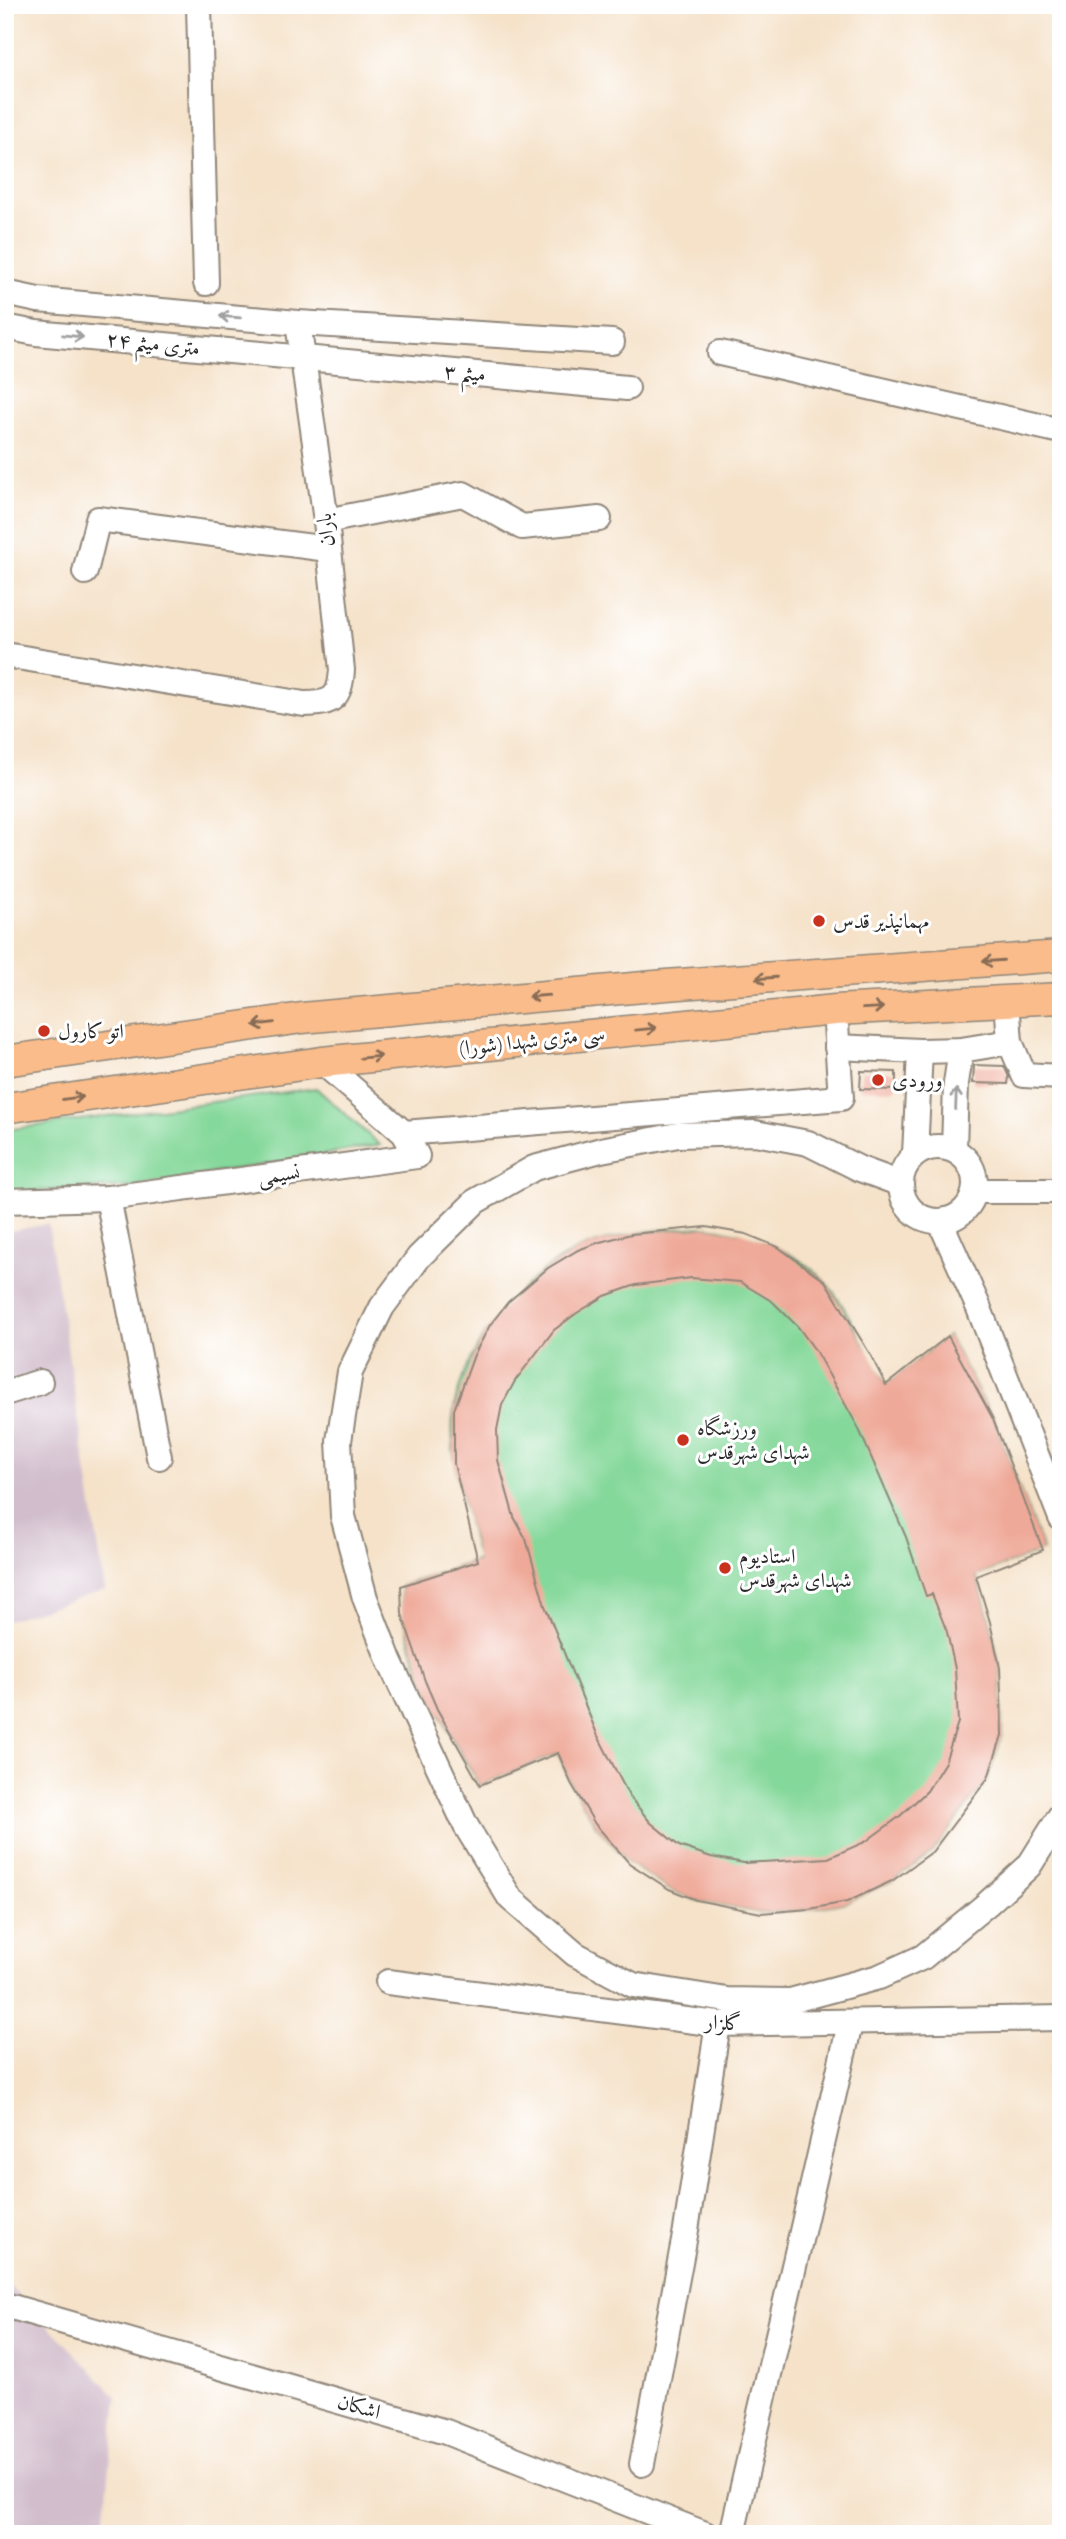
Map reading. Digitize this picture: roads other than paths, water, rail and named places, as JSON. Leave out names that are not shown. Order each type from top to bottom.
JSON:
[{"type":"main road","name":"سی متری شهدا (شورا)","points":[[5,1061],[302,1018],[666,985],[1061,956]]},
{"type":"main road","name":"سی متری شهدا (شورا)","points":[[5,1108],[322,1062],[835,1010],[1061,998]]},
{"type":"main road","points":[[302,1018],[322,1062]]},
{"type":"street","points":[[200,5],[206,283]]},
{"type":"street","name":"۲۴ متری میثم","points":[[5,293],[38,300],[298,323]]},
{"type":"street","points":[[36,332],[38,300]]},
{"type":"street","name":"میثم ۳","points":[[298,323],[612,342]]},
{"type":"street","name":"باران","points":[[5,655],[304,704],[319,704],[332,699],[341,688],[342,670],[326,521],[298,323]]},
{"type":"street","name":"۲۴ متری میثم","points":[[5,327],[302,359]]},
{"type":"street","points":[[720,353],[1061,431]]},
{"type":"street","name":"میثم ۳","points":[[302,359],[627,388]]},
{"type":"street","points":[[326,521],[463,494],[522,527],[599,519]]},
{"type":"street","points":[[85,572],[99,519],[328,549]]},
{"type":"street","points":[[1007,1000],[1010,1042],[1024,1075],[1061,1077]]},
{"type":"street","points":[[322,1062],[404,1133],[841,1098],[835,1010]]},
{"type":"street","points":[[837,1047],[961,1050],[1010,1042]]},
{"type":"street","points":[[954,1149],[961,1050]]},
{"type":"street","points":[[915,1154],[934,1147],[954,1149],[965,1156],[976,1178],[971,1203],[963,1212],[952,1219],[928,1220],[917,1215],[903,1196],[902,1173],[915,1154],[920,1051]]},
{"type":"street","name":"نسیمی","points":[[5,1201],[108,1198],[417,1157],[404,1133]]},
{"type":"street","points":[[901,1184],[860,1169],[808,1143],[755,1133],[678,1135],[601,1150],[534,1168],[476,1201],[419,1257],[382,1307],[350,1372],[340,1441],[343,1516],[365,1598],[389,1660],[466,1826],[510,1898],[575,1954],[633,1984],[727,2000],[790,2001],[879,1977],[923,1957],[987,1904],[1029,1866],[1061,1815]]},
{"type":"street","points":[[975,1191],[1061,1191]]},
{"type":"street","points":[[108,1198],[159,1457]]},
{"type":"street","points":[[940,1221],[978,1306],[1061,1518]]},
{"type":"street","points":[[5,1393],[40,1382]]},
{"type":"street","name":"گلزار","points":[[388,1982],[718,2024],[850,2024],[1061,2018]]},
{"type":"street","points":[[642,2464],[686,2230],[718,2024]]},
{"type":"street","points":[[732,2534],[850,2024]]},
{"type":"street","name":"اشکان","points":[[5,2305],[446,2431],[705,2534]]},
{"type":"place","name":"مهمانپذیر قدس","points":[[819,921]]},
{"type":"place","name":"اتو کارول","points":[[44,1031]]},
{"type":"place","name":"ورودی","points":[[878,1080]]},
{"type":"place","name":"ورزشگاه شهدای شهرقدس","points":[[683,1440]]},
{"type":"place","name":"استادیوم شهدای شهرقدس","points":[[725,1568]]}]
